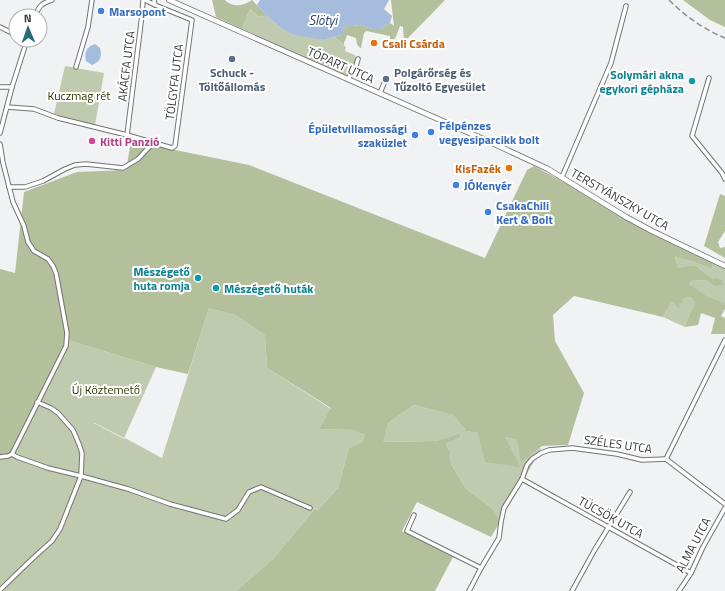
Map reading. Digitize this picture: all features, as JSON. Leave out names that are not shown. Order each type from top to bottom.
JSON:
[{"type":"main road","name":"TÓPART UTCA","points":[[170,0],[490,142],[548,170]]},
{"type":"main road","name":"TERSTYÁNSZKY UTCA","points":[[548,170],[639,224],[725,266]]},
{"type":"street","points":[[43,2],[52,0]]},
{"type":"street","points":[[76,67],[88,27],[92,0]]},
{"type":"street","points":[[144,0],[155,5]]},
{"type":"street","name":"AKÁCFA UTCA","points":[[127,135],[144,0]]},
{"type":"street","points":[[154,0],[155,5]]},
{"type":"street","name":"TÖLGYFA UTCA","points":[[153,142],[172,148],[176,146],[192,20],[155,5]]},
{"type":"street","points":[[562,177],[611,63],[626,6]]},
{"type":"street","points":[[0,133],[24,48]]},
{"type":"street","points":[[348,79],[356,66],[358,59]]},
{"type":"street","points":[[709,78],[692,136],[722,173],[725,179]]},
{"type":"street","points":[[380,93],[385,81]]},
{"type":"street","points":[[0,87],[12,87]]},
{"type":"street","points":[[7,107],[34,109],[58,118],[153,142],[138,159],[123,168],[86,164],[75,165],[43,180],[25,186],[9,187]]},
{"type":"street","points":[[0,144],[3,163],[13,202],[20,217],[28,242],[34,251],[48,259],[56,273],[67,333],[66,346],[12,454],[0,457]]},
{"type":"street","name":"SZÉLES UTCA","points":[[469,591],[499,538],[504,508],[522,479],[527,465],[532,459],[549,450],[572,448],[617,454],[642,460],[666,459],[725,340]]},
{"type":"street","points":[[0,590],[52,541],[60,529],[81,476],[82,453],[73,430],[55,411],[38,402]]},
{"type":"street","points":[[12,454],[48,468],[128,489],[170,504],[226,519],[238,510],[250,492],[260,487],[310,508]]},
{"type":"street","points":[[666,459],[725,504]]},
{"type":"street","name":"TÜCSÖK UTCA","points":[[522,479],[691,573]]},
{"type":"street","points":[[572,591],[608,527],[630,492]]},
{"type":"street","name":"ALMA UTCA","points":[[679,591],[691,573],[703,547],[725,508]]},
{"type":"street","points":[[414,515],[407,530],[481,568]]},
{"type":"green space","points":[[212,0],[225,0],[228,3],[238,5],[245,4],[252,0],[268,17],[258,16],[250,9],[242,29],[216,17]]},
{"type":"green space","points":[[391,0],[445,0],[404,42],[403,27],[400,26],[395,39],[390,39],[390,36],[366,31],[364,33],[361,48],[357,44],[356,38],[347,35],[344,45],[335,37],[344,34],[343,29],[347,26],[359,25],[372,29],[380,29],[390,23],[394,26]]},
{"type":"green space","points":[[683,0],[725,0],[725,27],[710,20]]},
{"type":"green space","points":[[250,9],[258,16],[268,17],[284,30],[324,40],[335,37],[346,47],[345,51],[355,55],[357,65],[349,64],[350,73],[347,76],[242,29]]},
{"type":"green space","name":"Kuczmag rét","points":[[65,66],[104,73],[95,125],[54,114]]},
{"type":"green space","points":[[131,141],[249,165],[485,258],[527,170],[534,166],[712,262],[712,269],[675,256],[678,268],[695,265],[713,279],[717,278],[722,280],[724,285],[714,286],[706,280],[691,281],[690,285],[707,296],[725,303],[725,309],[721,316],[725,318],[725,334],[711,334],[715,318],[701,313],[698,325],[685,327],[695,303],[690,297],[683,298],[682,303],[679,303],[680,308],[677,307],[674,302],[671,303],[663,317],[574,296],[553,315],[555,341],[584,393],[568,445],[542,446],[521,462],[517,440],[505,437],[520,467],[485,462],[478,433],[466,431],[453,415],[414,405],[388,423],[383,442],[436,441],[460,433],[461,437],[446,444],[450,452],[451,464],[466,489],[493,509],[500,522],[491,537],[417,502],[402,531],[453,557],[435,591],[236,591],[273,559],[315,509],[318,510],[338,488],[349,448],[362,442],[365,435],[353,430],[319,429],[331,408],[267,368],[265,335],[235,315],[209,308],[188,374],[156,367],[68,340],[44,396],[16,451],[0,459],[0,269],[15,273],[24,192],[77,172],[126,170]]},
{"type":"green space","points":[[720,194],[725,196],[725,231],[718,242],[720,248],[725,247],[725,258],[704,246]]},
{"type":"green space","points":[[675,255],[712,269],[712,262],[725,269],[725,303],[707,296],[690,286],[691,281],[706,280],[714,286],[713,279],[695,265],[678,269]]},
{"type":"green space","points":[[683,297],[690,297],[695,303],[685,327],[663,317],[671,303],[679,303]]},
{"type":"green space","name":"Új Köztemető","points":[[209,308],[235,315],[265,335],[267,368],[331,409],[319,429],[353,430],[365,435],[362,442],[349,448],[338,488],[318,510],[314,508],[315,509],[273,559],[236,591],[0,591],[0,459],[56,367],[68,340],[156,367],[124,438],[94,423],[162,458]]},
{"type":"green space","points":[[414,405],[453,415],[466,431],[517,440],[531,454],[540,448],[541,449],[499,522],[493,509],[466,489],[451,464],[450,452],[446,444],[461,437],[460,433],[436,441],[382,442],[388,423]]},
{"type":"water","name":"Slötyi","points":[[260,0],[389,0],[384,9],[392,16],[390,23],[380,29],[372,29],[359,25],[347,26],[343,29],[345,34],[324,40],[295,35],[284,30],[268,17],[257,5]]},
{"type":"water","points":[[95,44],[100,48],[101,56],[97,62],[92,65],[86,61],[85,55],[88,49]]},
{"type":"railway","points":[[669,0],[696,22],[725,38]]},
{"type":"place","name":"Marsopont","points":[[101,11]]},
{"type":"place","name":"Csali Csárda","points":[[374,43]]},
{"type":"place","name":"Schuck - Töltőállomás","points":[[232,59]]},
{"type":"place","name":"Polgárőrség és Tűzoltó Egyesület","points":[[386,79]]},
{"type":"place","name":"Solymári akna egykori gépháza","points":[[692,81]]},
{"type":"place","name":"Félpénzes vegyesiparcikk bolt","points":[[431,132]]},
{"type":"place","name":"Épületvillamossági szaküzlet","points":[[415,135]]},
{"type":"place","name":"Kitti Panzió","points":[[92,141]]},
{"type":"place","name":"KisFazék","points":[[509,168]]},
{"type":"place","name":"JÓKenyér","points":[[456,185]]},
{"type":"place","name":"CsakaChili Kert & Bolt","points":[[488,212]]},
{"type":"place","name":"Mészégető huta romja","points":[[198,278]]},
{"type":"place","name":"Mészégető huták","points":[[216,288]]}]
